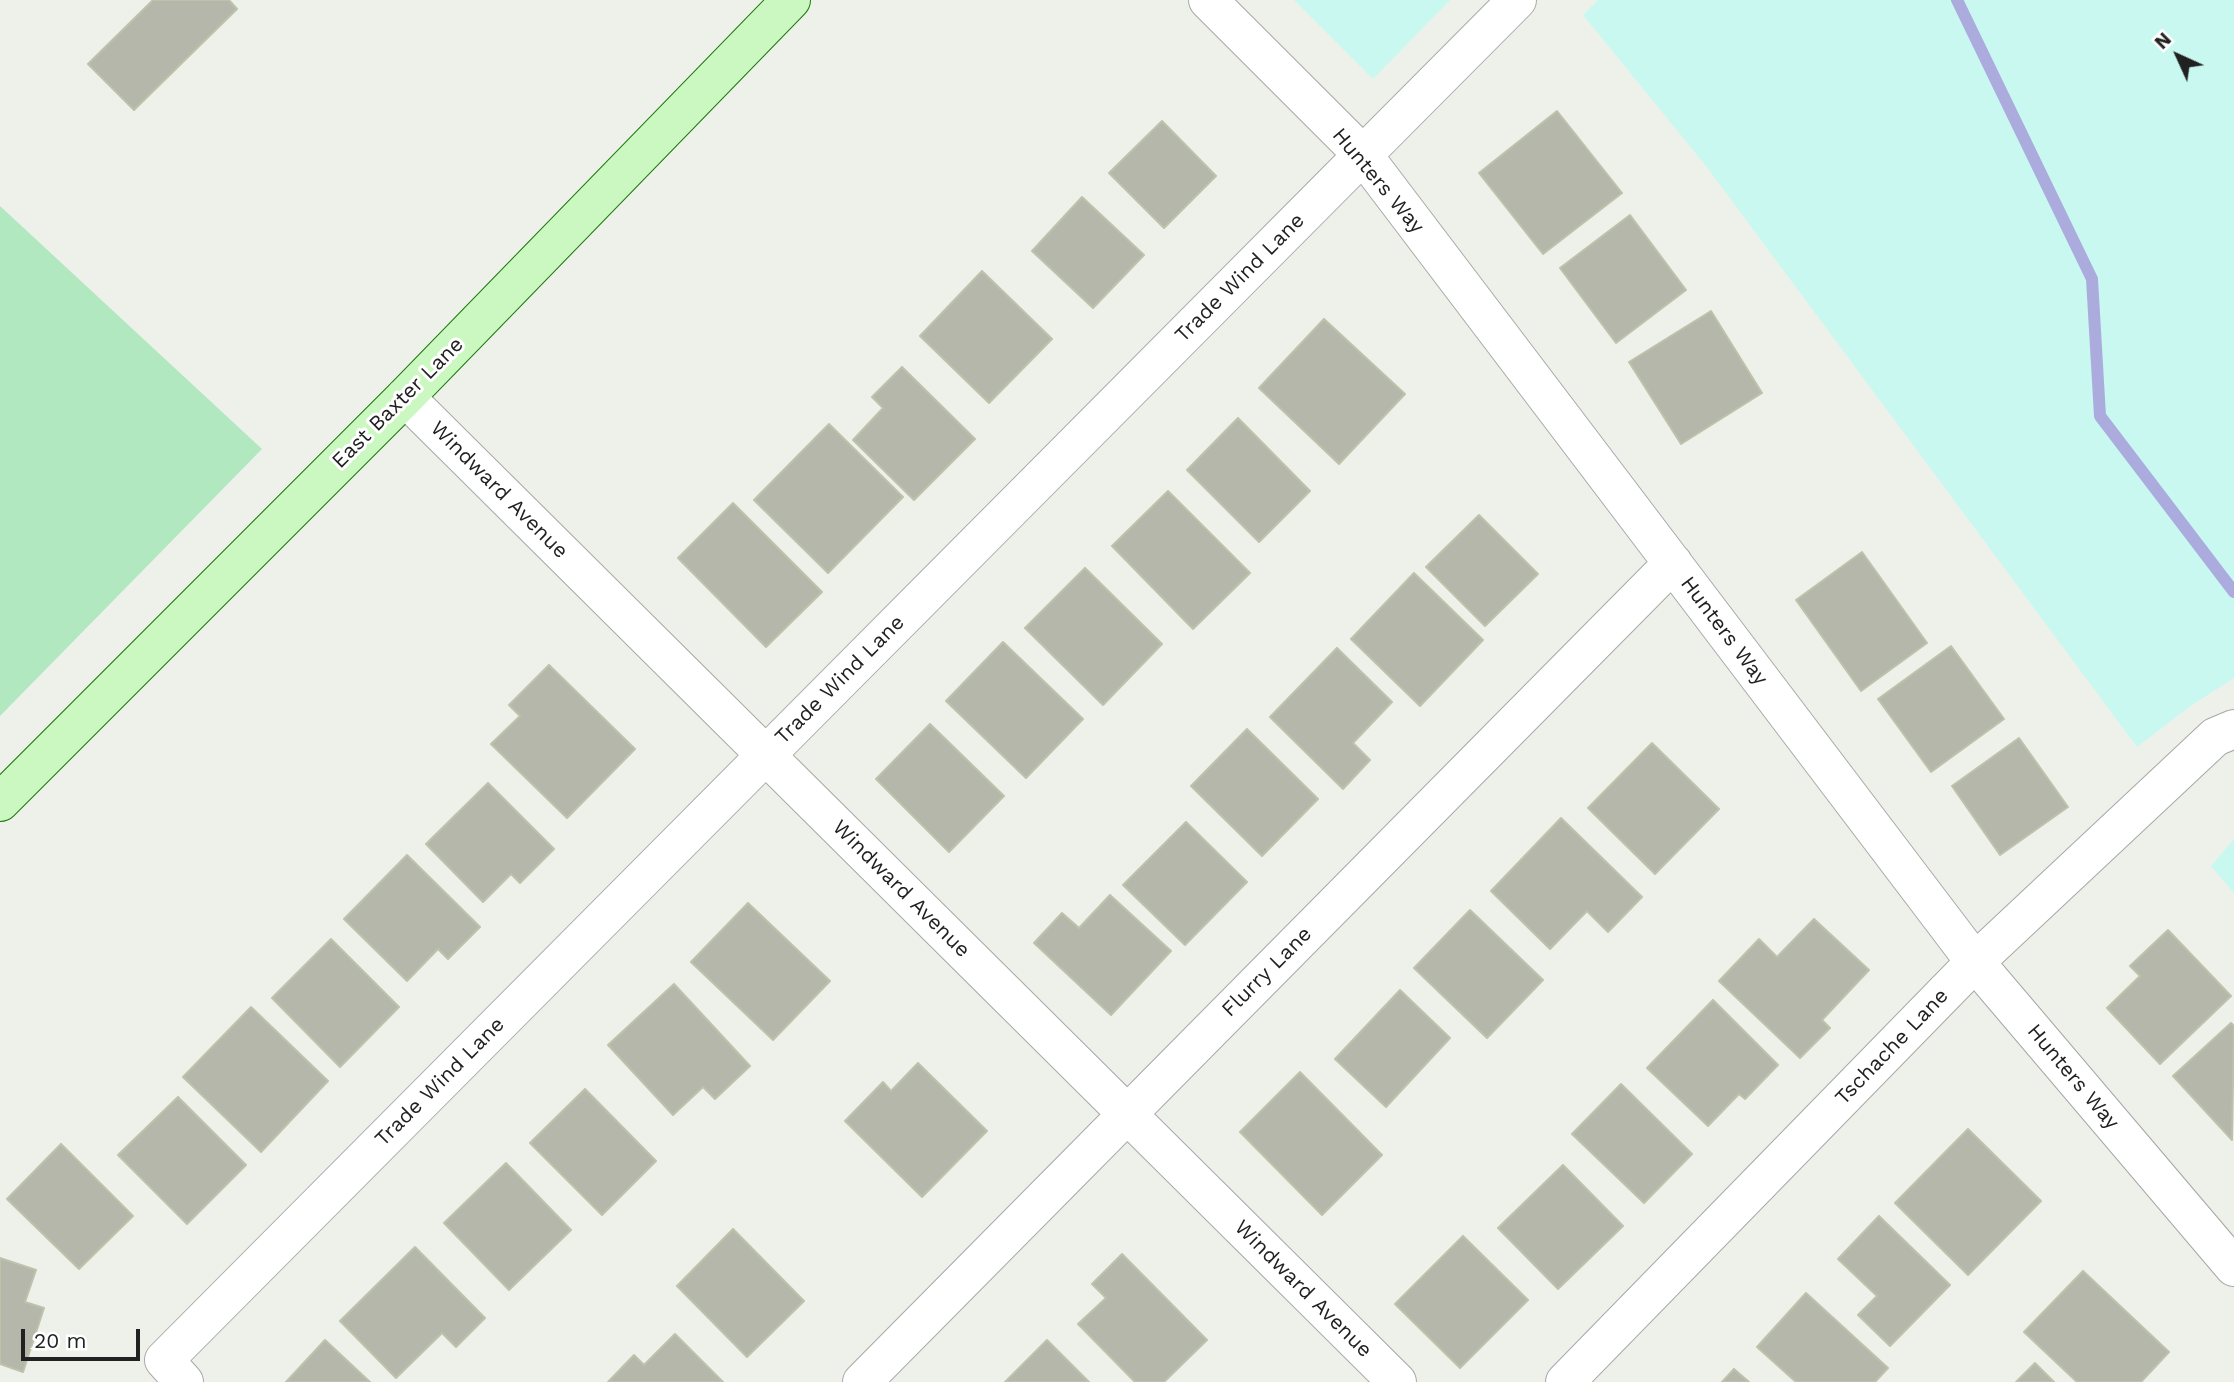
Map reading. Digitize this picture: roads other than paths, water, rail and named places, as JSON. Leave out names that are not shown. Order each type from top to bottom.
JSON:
[{"type":"main road","name":"East Baxter Lane","points":[[0,802],[405,397],[791,0]]},
{"type":"street","name":"Hunters Way","points":[[1208,0],[1363,155],[1975,962],[2234,1267]]},
{"type":"street","name":"Trade Wind Lane","points":[[174,1371],[766,755],[1517,0]]},
{"type":"street","name":"Windward Avenue","points":[[405,397],[1397,1382]]},
{"type":"street","name":"Flurry Lane","points":[[862,1382],[1672,563]]},
{"type":"street","name":"Tschache Lane","points":[[1565,1382],[1975,962],[2215,737],[2234,729]]},
{"type":"waterway","points":[[1957,0],[2092,279],[2100,416],[2234,592]]}]
